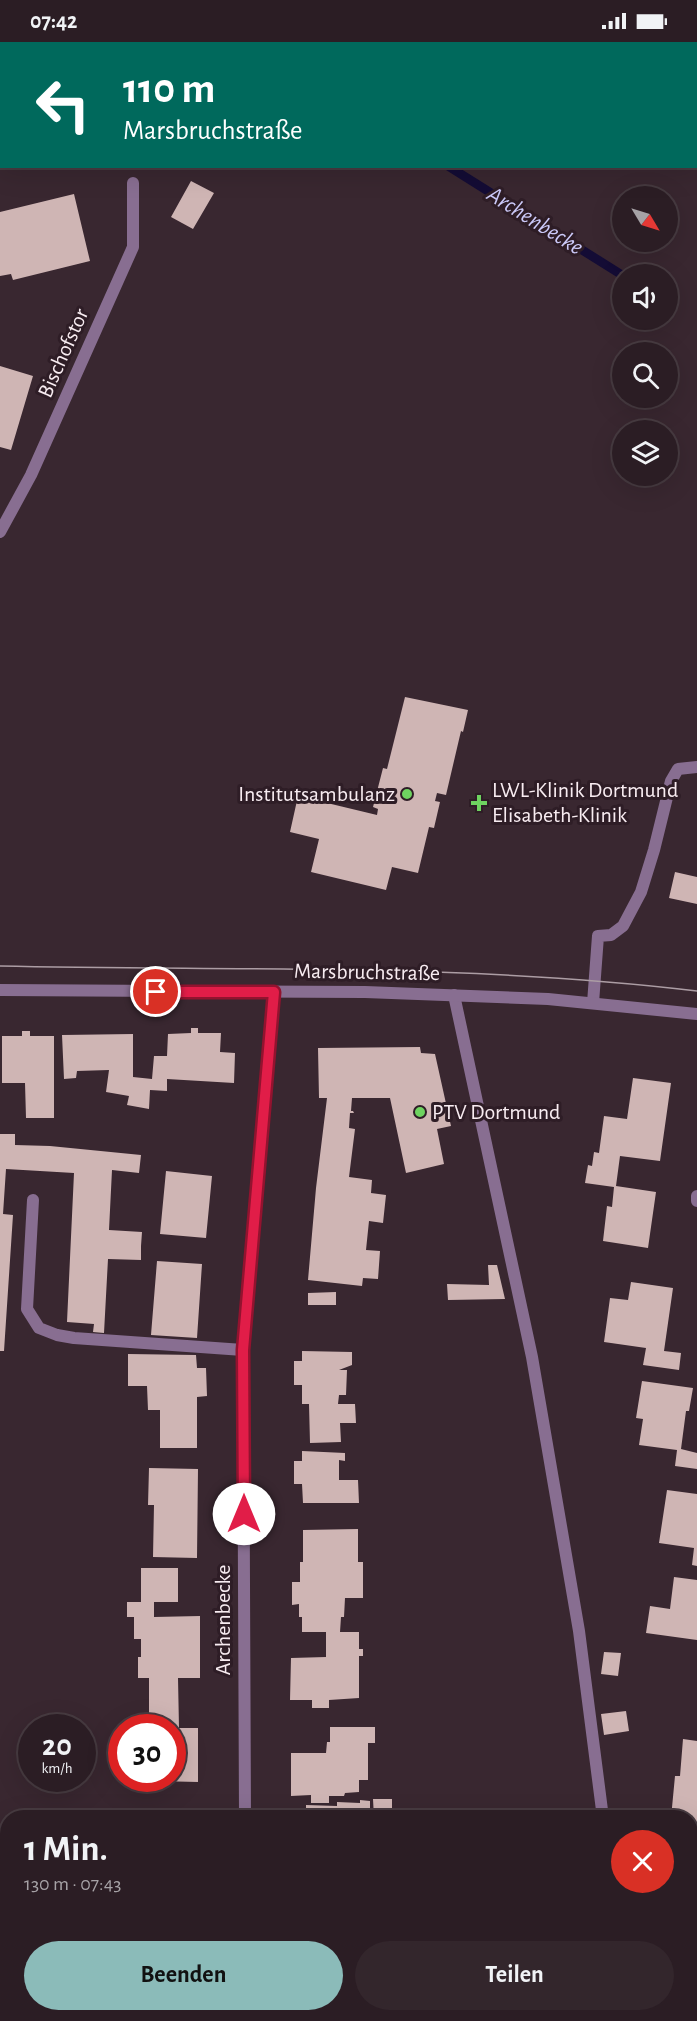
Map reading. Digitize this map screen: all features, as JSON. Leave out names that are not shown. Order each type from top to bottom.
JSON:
[{"type":"street","name":"Bischofstor","points":[[0,532],[31,476],[133,247],[133,183]]},
{"type":"street","points":[[593,1003],[598,936],[611,935],[623,926],[641,892],[671,781],[678,769],[697,767]]},
{"type":"street","name":"Marsbruchstraße","points":[[0,990],[365,992],[454,995],[593,1003],[697,1014]]},
{"type":"street","name":"Archenbecke","points":[[245,1810],[243,1350],[274,992]]},
{"type":"street","points":[[454,995],[532,1357],[579,1630],[602,1810]]},
{"type":"street","points":[[33,1200],[27,1309],[39,1329],[74,1338],[243,1350]]},
{"type":"building","points":[[191,181],[214,193],[193,229],[171,217]]},
{"type":"building","points":[[74,194],[90,261],[13,280],[11,274],[0,276],[0,212]]},
{"type":"building","points":[[0,366],[33,376],[11,450],[0,447]]},
{"type":"building","name":"Institutsambulanz","points":[[405,697],[468,710],[446,795],[437,793],[435,801],[440,802],[434,828],[429,827],[418,873],[392,867],[386,890],[311,872],[319,839],[290,832],[298,796],[377,815],[378,809],[373,807],[383,768],[387,769]]},
{"type":"building","points":[[675,872],[697,877],[697,904],[669,898]]},
{"type":"building","points":[[191,1028],[198,1028],[198,1033],[221,1033],[220,1052],[235,1053],[234,1083],[167,1079],[167,1091],[150,1090],[149,1109],[127,1105],[129,1096],[106,1092],[109,1070],[77,1071],[76,1078],[64,1079],[62,1035],[133,1034],[133,1077],[152,1079],[154,1056],[167,1056],[168,1034],[191,1033]]},
{"type":"building","points":[[22,1031],[30,1031],[30,1036],[54,1036],[54,1118],[26,1118],[25,1083],[2,1083],[2,1036],[22,1036]]},
{"type":"building","points":[[420,1047],[421,1053],[435,1054],[451,1126],[437,1129],[444,1164],[406,1173],[390,1098],[352,1098],[351,1111],[354,1113],[350,1113],[349,1128],[355,1129],[349,1177],[372,1180],[371,1193],[386,1195],[383,1223],[369,1221],[366,1250],[380,1251],[378,1279],[363,1278],[362,1286],[308,1280],[327,1098],[319,1098],[318,1048]]},
{"type":"building","points":[[633,1078],[671,1083],[660,1161],[620,1156],[616,1186],[656,1192],[648,1248],[603,1241],[607,1206],[612,1207],[614,1187],[585,1183],[588,1165],[592,1166],[594,1152],[599,1153],[604,1116],[627,1119]]},
{"type":"building","points":[[0,1134],[15,1134],[15,1145],[141,1155],[139,1173],[112,1170],[109,1230],[142,1232],[141,1260],[108,1259],[104,1333],[93,1332],[94,1324],[67,1322],[74,1173],[6,1169],[3,1214],[13,1215],[4,1351],[0,1351]]},
{"type":"building","points":[[166,1171],[212,1176],[206,1238],[160,1234]]},
{"type":"building","points":[[157,1261],[202,1264],[197,1338],[151,1335]]},
{"type":"building","points":[[488,1265],[497,1265],[505,1299],[448,1300],[447,1284],[489,1285]]},
{"type":"building","points":[[631,1282],[673,1288],[664,1351],[681,1353],[679,1370],[643,1365],[646,1348],[604,1342],[610,1298],[628,1300]]},
{"type":"building","points":[[336,1292],[336,1305],[308,1305],[308,1293]]},
{"type":"building","points":[[302,1351],[352,1352],[352,1365],[339,1370],[347,1370],[346,1395],[339,1395],[338,1404],[355,1404],[356,1423],[340,1423],[341,1442],[310,1443],[309,1404],[302,1404],[302,1385],[294,1385],[294,1361],[302,1361]]},
{"type":"building","points":[[128,1354],[196,1355],[197,1368],[206,1368],[207,1396],[197,1397],[197,1448],[160,1448],[160,1410],[148,1410],[147,1386],[128,1386]]},
{"type":"building","points":[[642,1381],[693,1388],[689,1411],[686,1411],[681,1449],[697,1453],[697,1469],[675,1466],[677,1450],[639,1445],[643,1419],[636,1418]]},
{"type":"building","points":[[302,1451],[345,1453],[345,1461],[339,1460],[339,1480],[358,1480],[359,1503],[303,1503],[302,1484],[294,1484],[294,1461],[302,1461]]},
{"type":"building","points":[[149,1468],[198,1469],[197,1558],[153,1557],[154,1505],[148,1505]]},
{"type":"building","points":[[667,1490],[697,1494],[697,1566],[692,1565],[694,1548],[659,1543]]},
{"type":"building","points":[[358,1529],[358,1562],[363,1562],[363,1598],[345,1598],[340,1632],[359,1632],[359,1649],[363,1649],[363,1656],[359,1656],[359,1698],[329,1700],[329,1708],[312,1708],[312,1700],[290,1700],[291,1658],[326,1657],[326,1632],[302,1632],[299,1604],[292,1605],[292,1582],[300,1582],[300,1562],[303,1562],[303,1530]]},
{"type":"building","points":[[141,1568],[178,1568],[178,1602],[154,1602],[154,1617],[200,1616],[200,1678],[178,1678],[179,1714],[149,1714],[149,1678],[138,1678],[141,1639],[134,1639],[134,1617],[127,1617],[127,1602],[141,1602]]},
{"type":"building","points":[[674,1577],[697,1580],[697,1640],[646,1633],[650,1606],[670,1609]]},
{"type":"building","points":[[604,1652],[621,1653],[618,1676],[601,1674]]},
{"type":"building","points":[[626,1711],[629,1731],[604,1735],[601,1714]]},
{"type":"building","points":[[330,1727],[375,1727],[375,1743],[368,1743],[368,1780],[359,1780],[359,1792],[345,1793],[344,1796],[329,1796],[329,1803],[311,1803],[311,1795],[291,1796],[291,1753],[326,1753],[327,1742],[330,1742]]},
{"type":"building","points":[[186,1728],[198,1728],[198,1782],[186,1782]]},
{"type":"building","points":[[683,1739],[697,1741],[697,1810],[672,1810],[675,1776],[680,1776]]},
{"type":"building","points":[[373,1799],[392,1799],[392,1810],[374,1810]]},
{"type":"building","points":[[360,1800],[370,1801],[370,1810],[306,1810],[306,1805],[337,1806],[337,1802],[360,1803]]},
{"type":"waterway","name":"Archenbecke","points":[[451,168],[612,269]]},
{"type":"tram line","points":[[0,966],[436,972],[610,982],[697,991]]},
{"type":"place","name":"Institutsambulanz","points":[[407,794]]},
{"type":"place","name":"LWL-Klinik Dortmund Elisabeth-Klinik","points":[[479,803]]},
{"type":"place","name":"PTV Dortmund","points":[[420,1112]]},
{"type":"route","points":[[156,992],[274,992],[243,1350],[244,1514]]}]
